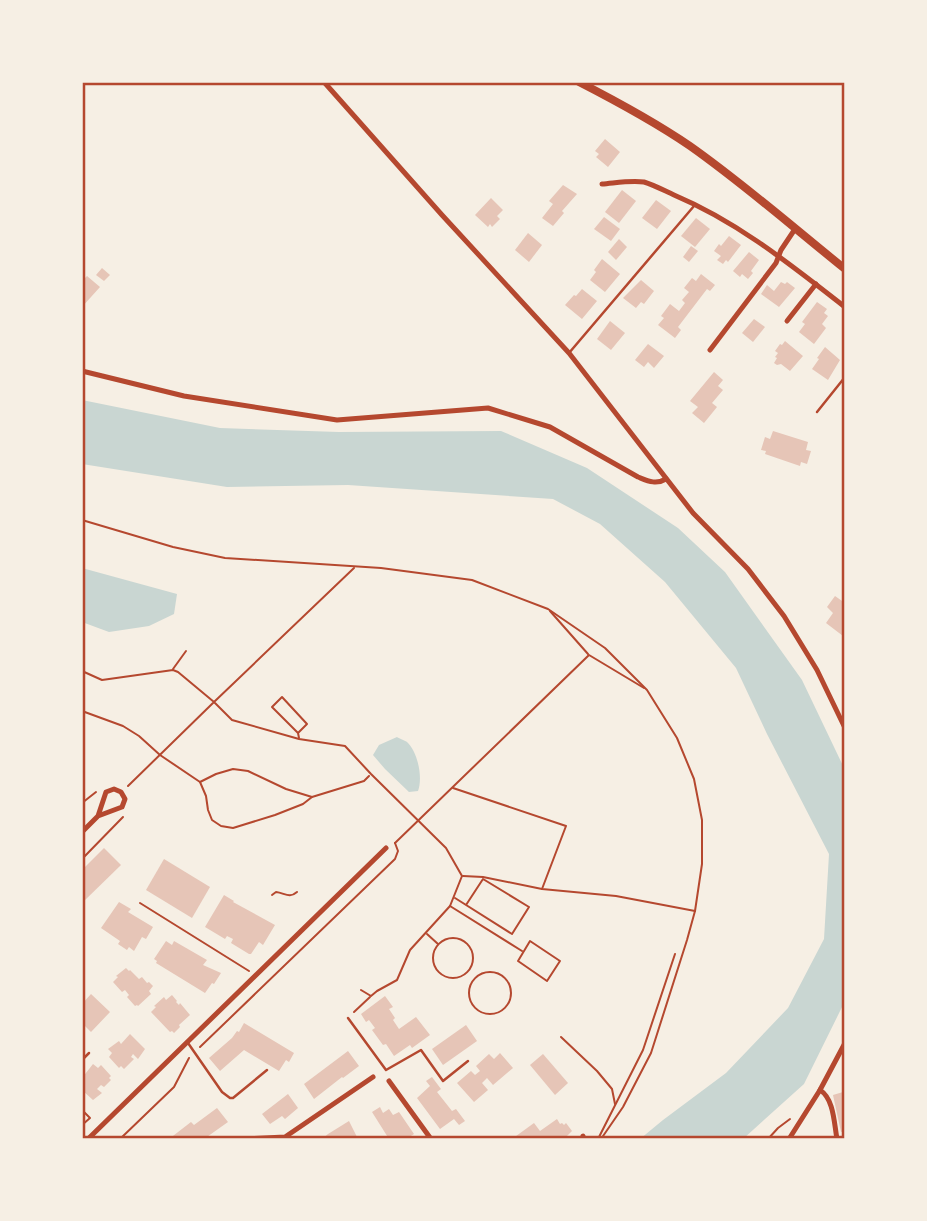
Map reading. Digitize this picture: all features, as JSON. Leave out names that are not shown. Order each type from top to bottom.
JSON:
[{"type":"main road","points":[[579,82],[688,145],[745,187],[845,269]]},
{"type":"street","points":[[325,83],[569,353],[693,513],[748,569],[784,616],[817,670],[845,728]]},
{"type":"street","points":[[602,184],[645,183],[695,204],[730,223],[778,255],[845,307]]},
{"type":"street","points":[[710,350],[776,263],[778,255],[795,229]]},
{"type":"street","points":[[787,321],[816,284]]},
{"type":"street","points":[[82,371],[184,396],[337,419],[488,408],[550,427],[650,482],[666,479]]},
{"type":"street","points":[[82,832],[98,816],[122,807],[125,799],[121,792],[114,789],[106,792],[98,816]]},
{"type":"street","points":[[85,1138],[188,1042],[386,848]]},
{"type":"street","points":[[789,1139],[820,1090],[845,1042]]},
{"type":"street","points":[[244,1139],[285,1137],[373,1077]]},
{"type":"street","points":[[389,1081],[431,1139]]},
{"type":"street","points":[[820,1090],[829,1100],[837,1139]]},
{"type":"lane","points":[[569,353],[695,204]]},
{"type":"lane","points":[[817,412],[845,377]]},
{"type":"lane","points":[[348,1018],[386,1070],[421,1050],[443,1081],[468,1061]]},
{"type":"lane","points":[[188,1042],[222,1092],[230,1098],[267,1070]]},
{"type":"lane","points":[[82,1060],[89,1053]]},
{"type":"path","points":[[82,520],[173,547],[225,558],[381,568],[472,580],[548,609],[605,648],[647,690],[677,738],[694,779],[702,820],[702,864],[695,911],[651,1053],[623,1107],[600,1139]]},
{"type":"path","points":[[127,787],[355,567]]},
{"type":"path","points":[[548,609],[589,655],[647,690]]},
{"type":"path","points":[[173,670],[186,651]]},
{"type":"path","points":[[395,843],[589,655]]},
{"type":"path","points":[[82,671],[103,680],[173,670],[232,720],[299,739],[345,746],[446,848],[462,876],[450,906],[410,950],[397,980],[377,991],[348,1018]]},
{"type":"path","points":[[298,733],[307,724],[282,697],[272,707],[298,733],[299,739]]},
{"type":"path","points":[[82,712],[123,726],[200,782],[212,820],[221,826],[233,828],[275,815],[303,804],[312,797],[363,780],[371,774]]},
{"type":"path","points":[[200,782],[233,769],[248,771],[286,789],[312,797]]},
{"type":"path","points":[[452,788],[566,826],[542,889]]},
{"type":"path","points":[[82,803],[96,792]]},
{"type":"path","points":[[82,859],[125,814]]},
{"type":"path","points":[[120,1139],[174,1087],[189,1057],[388,864]]},
{"type":"path","points":[[462,876],[542,889],[615,896],[695,911]]},
{"type":"path","points":[[454,898],[512,934],[529,907],[483,878]]},
{"type":"path","points":[[466,905],[483,878]]},
{"type":"path","points":[[272,895],[276,892],[293,896],[297,892]]},
{"type":"path","points":[[140,903],[256,975]]},
{"type":"path","points":[[450,906],[523,952]]},
{"type":"path","points":[[426,933],[439,944]]},
{"type":"path","points":[[452,938],[467,944],[472,957],[468,971],[453,978],[440,973],[433,957],[439,944],[452,938]]},
{"type":"path","points":[[530,941],[560,961],[547,981],[517,961],[523,952],[530,941]]},
{"type":"path","points":[[600,1139],[643,1050],[675,954]]},
{"type":"path","points":[[488,971],[503,976],[511,990],[506,1007],[492,1014],[477,1010],[471,1004],[469,994],[470,985],[475,978],[488,971]]},
{"type":"path","points":[[361,990],[371,996]]},
{"type":"path","points":[[561,1037],[612,1089],[615,1105]]},
{"type":"path","points":[[768,1139],[795,1115],[809,1109]]},
{"type":"path","points":[[82,1110],[90,1118],[82,1125]]},
{"type":"shaded area","points":[[82,400],[220,428],[339,432],[501,431],[587,468],[678,528],[725,572],[802,680],[845,770],[845,1001],[804,1084],[743,1139],[640,1139],[726,1073],[788,1008],[824,939],[829,854],[736,668],[665,582],[600,524],[553,499],[348,485],[227,487],[82,464]]},
{"type":"shaded area","points":[[82,568],[177,594],[174,614],[149,626],[109,632],[82,622]]},
{"type":"shaded area","points":[[397,737],[411,746],[417,758],[420,779],[418,791],[409,792],[373,755],[379,745]]},
{"type":"building","points":[[605,139],[620,152],[608,167],[596,157],[599,154],[595,151]]},
{"type":"building","points":[[563,185],[577,194],[553,226],[542,218],[553,204],[549,201]]},
{"type":"building","points":[[622,190],[636,201],[619,223],[605,212]]},
{"type":"building","points":[[491,198],[503,210],[497,216],[500,219],[492,227],[490,224],[488,227],[475,215]]},
{"type":"building","points":[[656,200],[671,211],[657,229],[642,218]]},
{"type":"building","points":[[604,217],[620,229],[611,241],[594,229]]},
{"type":"building","points":[[696,218],[710,229],[695,247],[681,236]]},
{"type":"building","points":[[528,233],[542,245],[529,262],[515,250]]},
{"type":"building","points":[[729,236],[741,245],[728,262],[726,260],[723,264],[717,260],[721,256],[714,251]]},
{"type":"building","points":[[619,239],[627,247],[616,260],[608,252]]},
{"type":"building","points":[[691,246],[698,251],[689,262],[683,257]]},
{"type":"building","points":[[749,252],[759,260],[748,279],[733,271]]},
{"type":"building","points":[[602,259],[620,274],[605,292],[590,280]]},
{"type":"building","points":[[102,268],[110,275],[104,281],[96,275]]},
{"type":"building","points":[[701,274],[715,285],[710,291],[707,289],[678,327],[681,330],[675,338],[658,325],[664,318],[661,316],[670,304],[679,311],[685,303],[682,300],[689,292],[684,288],[692,278],[696,281]]},
{"type":"building","points":[[82,276],[87,276],[100,287],[82,307]]},
{"type":"building","points":[[641,280],[654,291],[644,304],[641,302],[636,308],[623,298]]},
{"type":"building","points":[[781,282],[787,282],[795,288],[779,307],[761,294],[767,285],[774,291]]},
{"type":"building","points":[[582,289],[597,301],[582,319],[565,305]]},
{"type":"building","points":[[817,302],[827,309],[824,313],[828,316],[822,324],[826,328],[814,344],[799,332],[805,324],[802,322]]},
{"type":"building","points":[[754,319],[765,327],[753,342],[742,333]]},
{"type":"building","points":[[610,321],[625,333],[611,350],[597,339]]},
{"type":"building","points":[[785,341],[803,356],[790,371],[781,364],[774,363],[778,353],[775,351]]},
{"type":"building","points":[[648,344],[664,356],[654,368],[648,362],[644,367],[635,360]]},
{"type":"building","points":[[825,347],[840,360],[828,380],[812,369]]},
{"type":"building","points":[[714,372],[723,380],[718,386],[723,390],[712,403],[717,407],[704,423],[692,413],[698,407],[690,401]]},
{"type":"building","points":[[773,431],[808,442],[806,450],[811,451],[807,464],[801,462],[800,466],[765,454],[766,451],[761,450],[765,437],[770,439]]},
{"type":"building","points":[[835,596],[845,603],[843,636],[826,623],[833,613],[827,607]]},
{"type":"building","points":[[104,848],[121,865],[82,903],[82,870]]},
{"type":"building","points":[[164,859],[210,887],[192,918],[146,890]]},
{"type":"building","points":[[224,895],[275,925],[263,945],[259,942],[251,954],[231,943],[233,939],[227,936],[225,939],[205,927]]},
{"type":"building","points":[[119,902],[131,909],[128,912],[153,927],[146,939],[142,937],[134,951],[118,944],[120,941],[101,928]]},
{"type":"building","points":[[166,941],[172,945],[174,941],[207,960],[203,965],[221,973],[205,993],[156,963],[154,959]]},
{"type":"building","points":[[126,968],[153,986],[149,991],[151,994],[138,1006],[127,997],[129,995],[125,990],[122,992],[113,982]]},
{"type":"building","points":[[91,994],[110,1012],[91,1032],[84,1025],[82,1027],[82,1004]]},
{"type":"building","points":[[172,995],[190,1015],[174,1033],[151,1012],[164,997],[166,1000]]},
{"type":"building","points":[[385,996],[393,1007],[389,1009],[399,1029],[416,1017],[430,1035],[412,1048],[410,1045],[394,1056],[372,1030],[375,1028],[369,1020],[366,1022],[361,1014]]},
{"type":"building","points":[[244,1023],[294,1053],[289,1062],[286,1060],[279,1071],[244,1050],[220,1071],[209,1058],[239,1032]]},
{"type":"building","points":[[466,1025],[477,1041],[443,1065],[432,1049]]},
{"type":"building","points":[[130,1034],[145,1049],[138,1059],[133,1054],[131,1057],[134,1059],[124,1069],[121,1066],[119,1068],[109,1057],[112,1053],[108,1049],[119,1041],[121,1044]]},
{"type":"building","points":[[348,1051],[359,1066],[314,1099],[304,1084]]},
{"type":"building","points":[[500,1053],[513,1068],[493,1085],[487,1078],[482,1083],[488,1090],[474,1102],[457,1083],[471,1071],[475,1075],[480,1071],[476,1066],[489,1054],[494,1059]]},
{"type":"building","points":[[543,1054],[568,1083],[555,1095],[530,1065]]},
{"type":"building","points":[[93,1064],[98,1068],[101,1065],[111,1076],[111,1080],[104,1087],[101,1085],[97,1089],[102,1093],[93,1100],[82,1090],[82,1078]]},
{"type":"building","points":[[432,1077],[441,1089],[437,1092],[452,1111],[456,1109],[465,1121],[459,1125],[454,1119],[440,1129],[417,1098],[430,1086],[426,1081]]},
{"type":"building","points":[[843,1092],[845,1131],[841,1132],[833,1095]]},
{"type":"building","points":[[288,1094],[298,1108],[285,1119],[282,1116],[270,1124],[262,1114]]},
{"type":"building","points":[[380,1107],[383,1113],[389,1109],[393,1115],[399,1112],[414,1134],[406,1139],[389,1139],[372,1112]]},
{"type":"building","points":[[217,1108],[228,1122],[204,1139],[169,1139],[191,1122],[194,1125]]},
{"type":"building","points":[[557,1119],[560,1124],[566,1123],[572,1131],[564,1139],[512,1139],[534,1123],[540,1131]]},
{"type":"building","points":[[349,1121],[358,1139],[322,1139],[328,1134]]}]
